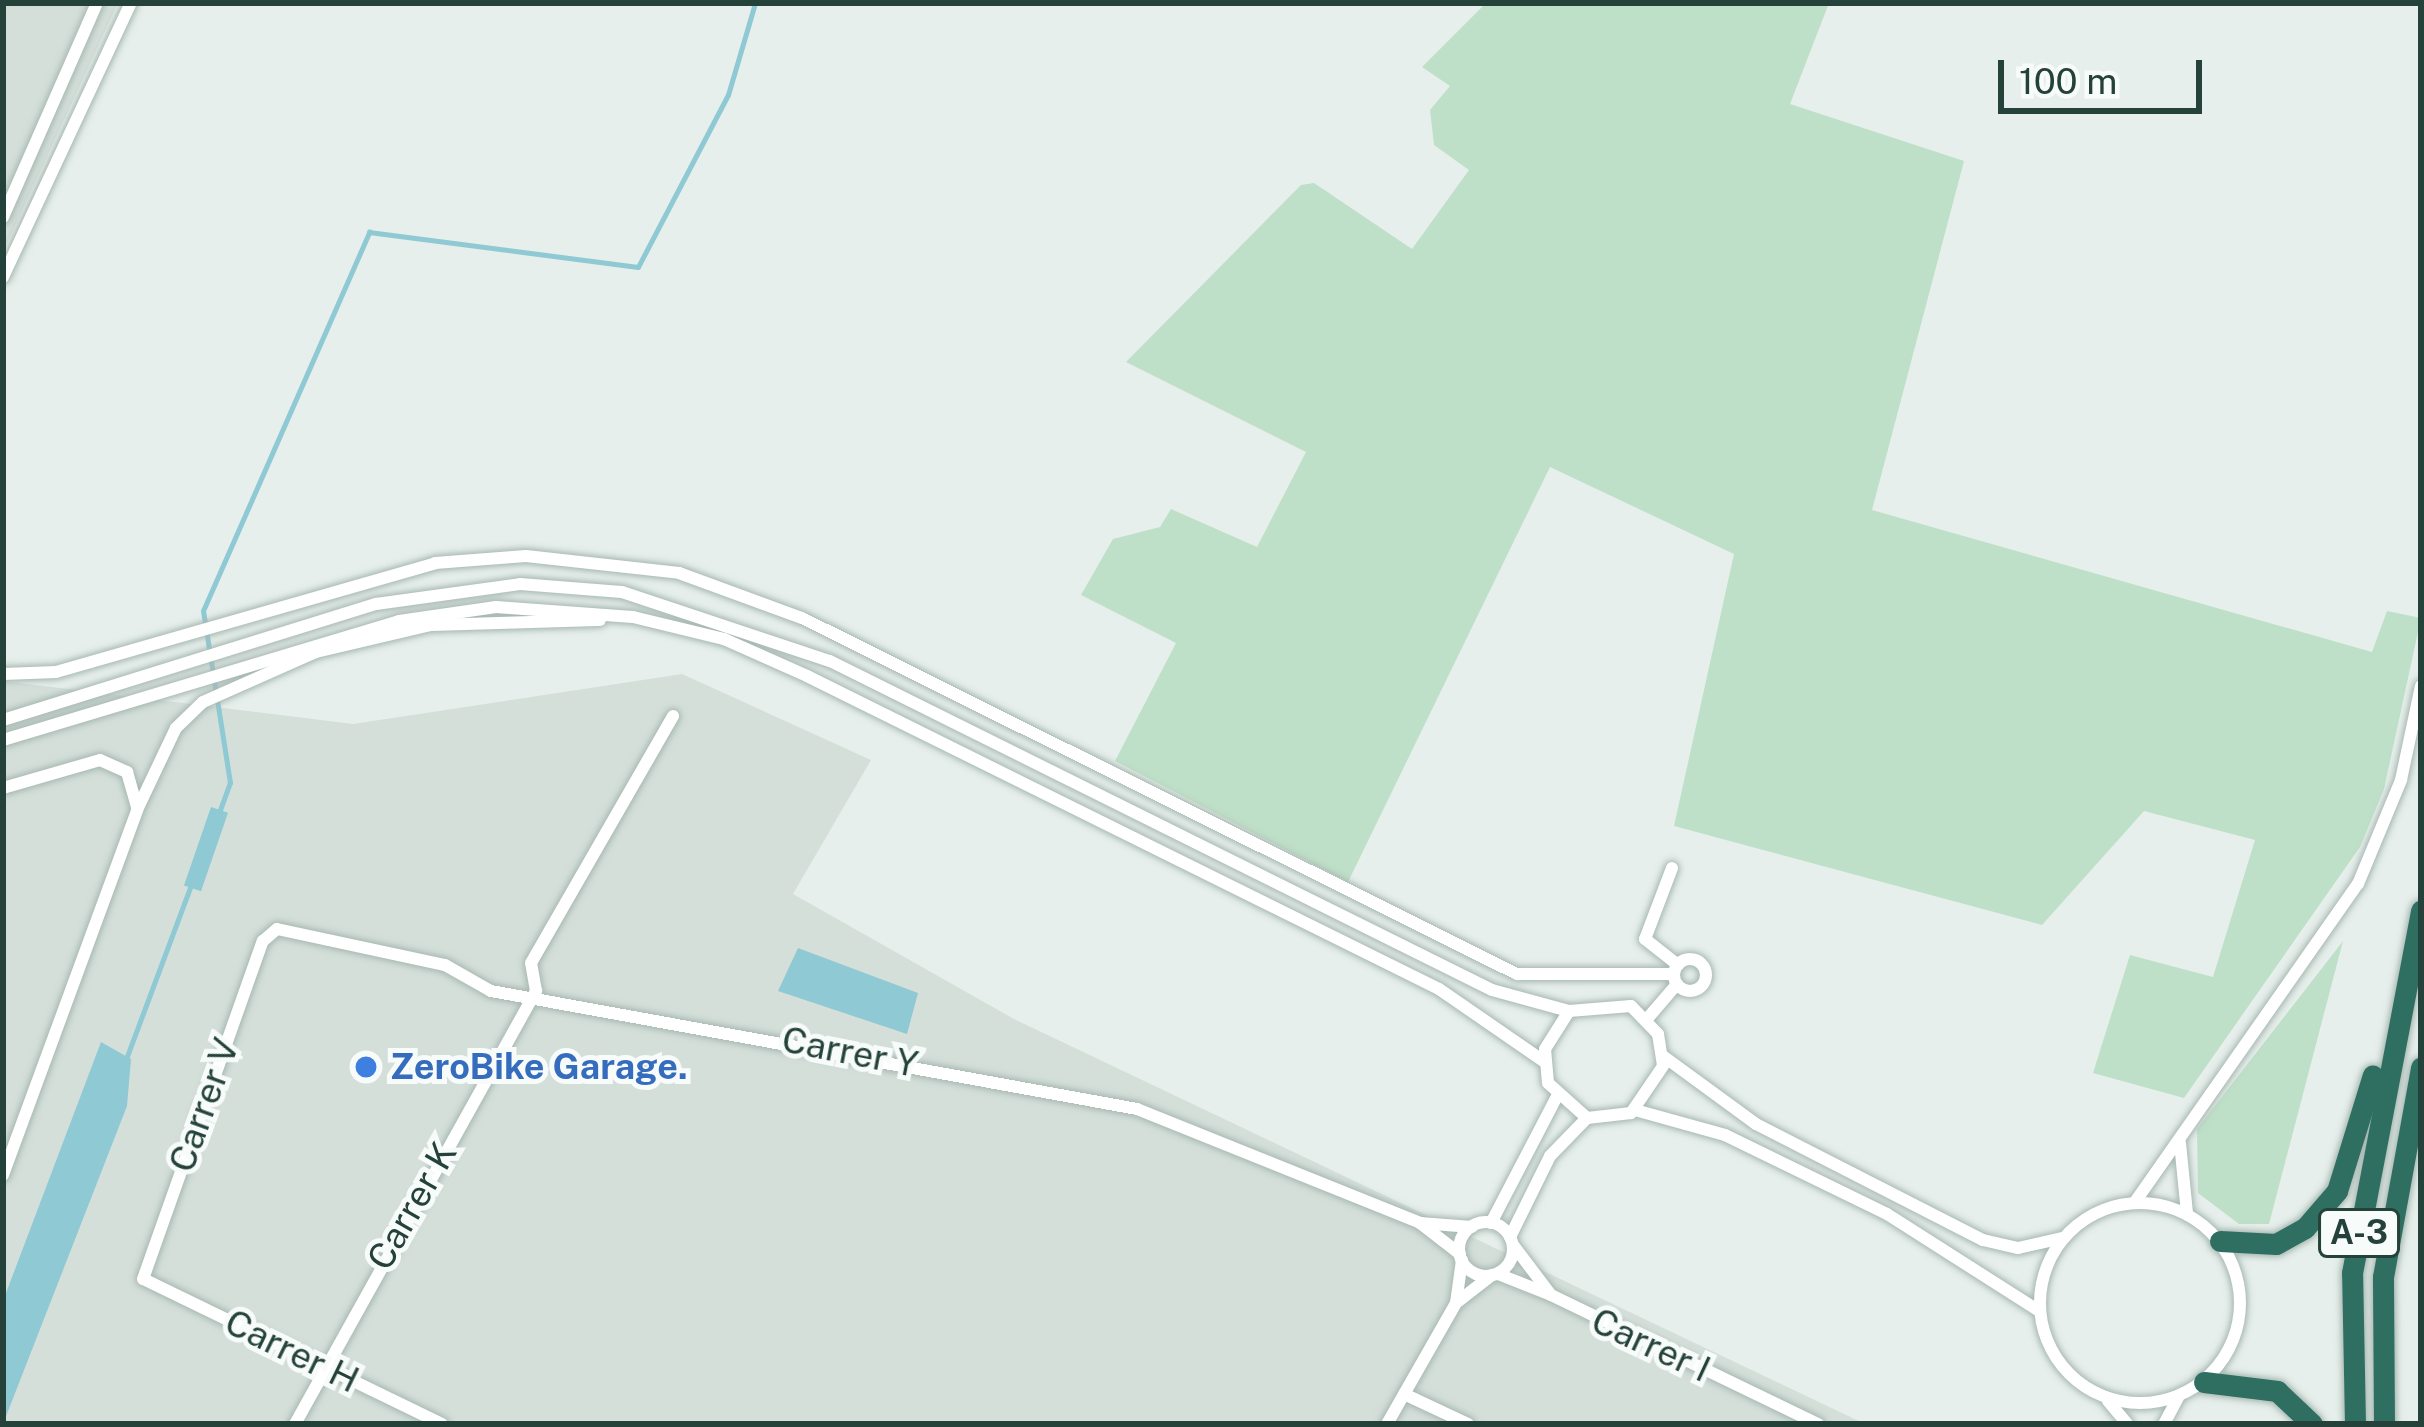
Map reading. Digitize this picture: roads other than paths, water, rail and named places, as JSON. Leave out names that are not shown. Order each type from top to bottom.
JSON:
[{"type":"highway","name":"A-3","points":[[2355,1424],[2352,1273],[2391,1043],[2421,911]]},
{"type":"highway","points":[[2220,1240],[2276,1244],[2337,1191],[2391,1043]]},
{"type":"highway","name":"A-3","points":[[2384,1424],[2384,1277],[2421,1067]]},
{"type":"highway","points":[[2204,1382],[2278,1391],[2312,1424]]},
{"type":"street","points":[[3,217],[98,3]]},
{"type":"street","points":[[3,277],[131,3]]},
{"type":"street","points":[[3,674],[56,672],[435,563],[526,556],[679,573],[802,618],[1517,974],[1676,974]]},
{"type":"street","points":[[3,720],[376,604],[520,584],[622,592],[830,662],[1492,990],[1569,1011],[1610,1000],[1647,1019],[1663,1056],[1756,1124],[1983,1240],[2018,1248],[2062,1238],[2095,1213],[2135,1202],[2187,1213],[2220,1240],[2241,1315],[2204,1382],[2178,1398],[2108,1400]]},
{"type":"street","points":[[3,740],[400,621],[515,608],[655,623],[808,676],[1439,989],[1545,1062],[1557,1096],[1588,1118]]},
{"type":"street","points":[[3,1175],[137,810],[176,728],[203,703],[316,652],[483,618],[655,623]]},
{"type":"street","points":[[2135,1202],[2358,884],[2401,780],[2421,686]]},
{"type":"street","name":"Carrer K","points":[[295,1424],[320,1365],[536,992],[531,963],[673,716]]},
{"type":"street","points":[[3,788],[100,760],[127,772],[137,810]]},
{"type":"street","points":[[1672,868],[1645,939],[1676,974]]},
{"type":"street","name":"Carrer Y","points":[[270,933],[445,965],[491,991],[536,992],[1137,1109],[1420,1223],[1472,1227],[1491,1223]]},
{"type":"street","name":"Carrer V","points":[[142,1279],[270,933]]},
{"type":"street","points":[[1647,1019],[1676,974]]},
{"type":"street","points":[[1545,1062],[1569,1011]]},
{"type":"street","points":[[1635,1110],[1652,1095],[1663,1056]]},
{"type":"street","points":[[1491,1223],[1557,1096]]},
{"type":"street","points":[[1456,1303],[1495,1274],[1550,1156],[1588,1118],[1635,1110],[1725,1135],[1887,1214],[2039,1311]]},
{"type":"street","points":[[3,1128],[18,1134]]},
{"type":"street","points":[[2180,1141],[2187,1213]]},
{"type":"street","name":"Carrer Y","points":[[1420,1223],[1461,1257]]},
{"type":"street","name":"Carrer I","points":[[1491,1223],[1511,1240],[1551,1295]]},
{"type":"street","points":[[1388,1424],[1456,1303],[1461,1257],[1472,1227]]},
{"type":"street","points":[[2062,1238],[2039,1311],[2049,1349],[2108,1400],[2127,1424]]},
{"type":"street","name":"Carrer I","points":[[1461,1257],[1551,1295],[1818,1424]]},
{"type":"street","name":"Carrer H","points":[[142,1279],[442,1424]]},
{"type":"street","points":[[1404,1394],[1468,1424]]},
{"type":"street","points":[[2164,1424],[2178,1398]]},
{"type":"water","points":[[211,807],[228,813],[201,891],[184,885]]},
{"type":"water","points":[[798,948],[918,993],[907,1034],[778,991]]},
{"type":"water","points":[[101,1042],[131,1059],[127,1106],[3,1424],[3,1301]]},
{"type":"waterway","points":[[220,810],[230,783],[203,611],[369,232],[638,267],[728,95],[755,3]]},
{"type":"waterway","points":[[126,1059],[190,888]]},
{"type":"place","name":"ZeroBike Garage.","points":[[366,1067]]}]
